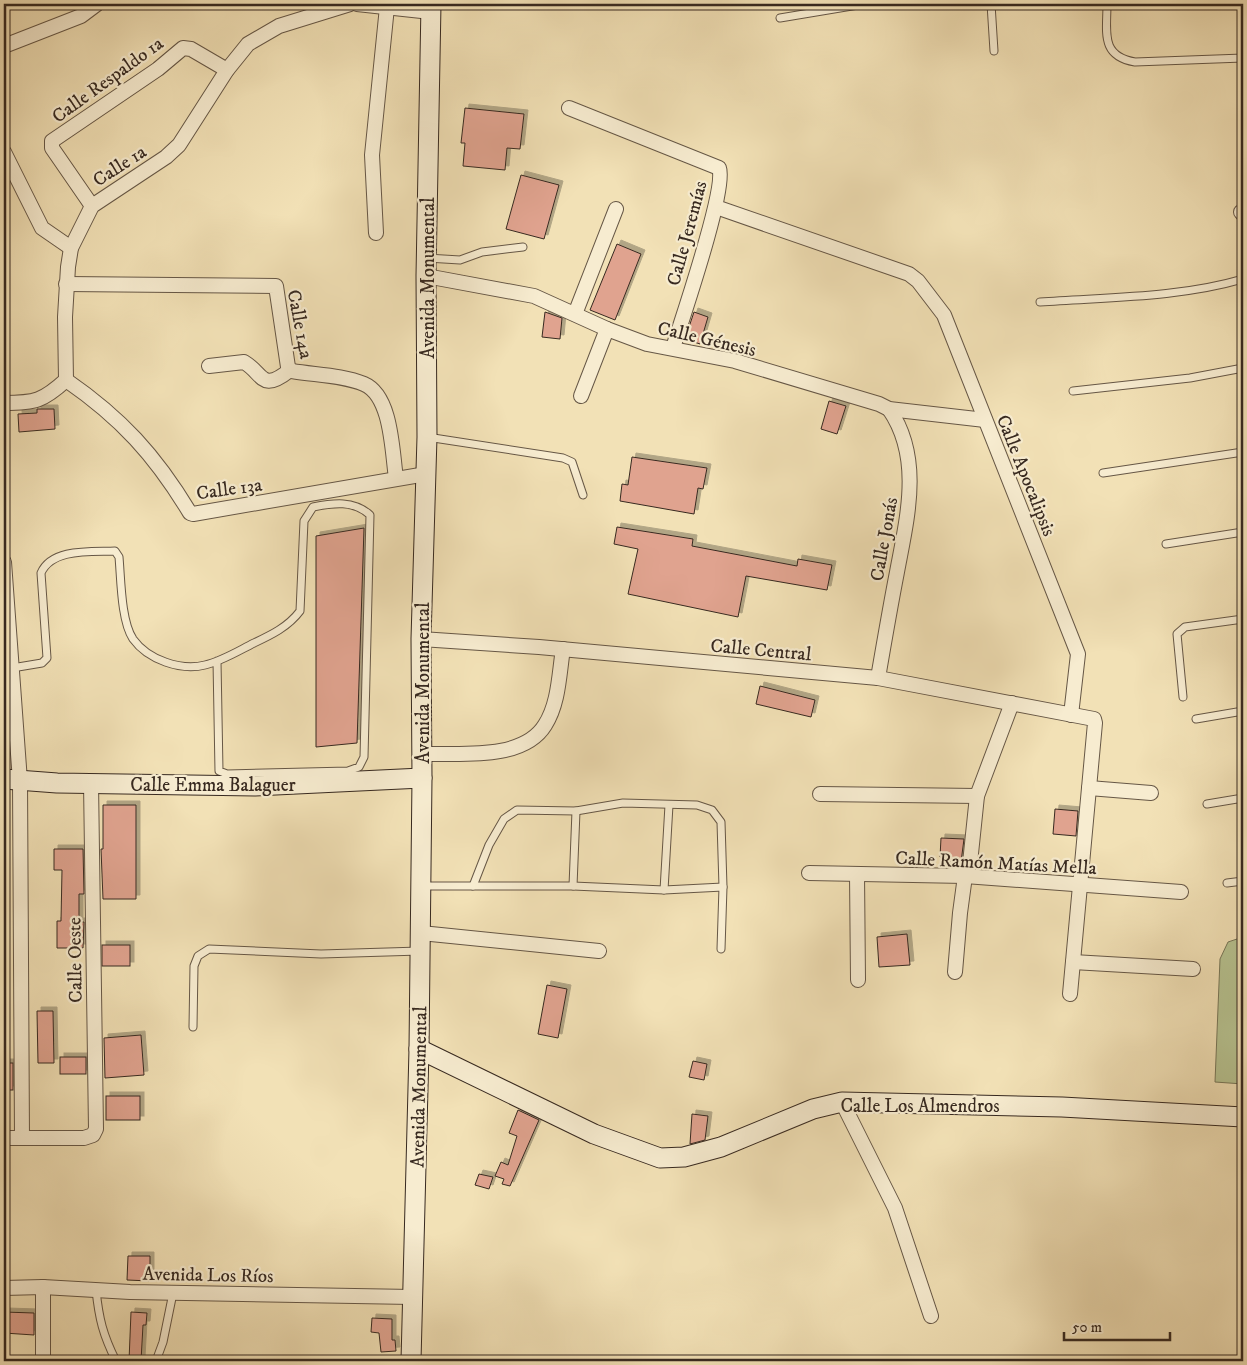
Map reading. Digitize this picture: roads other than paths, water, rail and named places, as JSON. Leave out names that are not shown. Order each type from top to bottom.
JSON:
[{"type":"main road","name":"Avenida Monumental","points":[[411,1361],[421,942],[421,639],[427,437],[426,267],[431,8]]},
{"type":"main road","name":"Calle Emma Balaguer","points":[[12,780],[255,786],[422,778]]},
{"type":"main road","name":"Calle Los Almendros","points":[[419,1049],[594,1134],[660,1158],[684,1157],[721,1147],[813,1109],[842,1102],[1062,1107],[1243,1116]]},
{"type":"street","points":[[4,42],[81,16],[97,4]]},
{"type":"street","name":"Calle 1a","points":[[66,380],[66,284],[70,248],[92,206],[166,157],[179,145],[227,70],[248,44],[279,26],[350,4]]},
{"type":"street","points":[[357,4],[431,8]]},
{"type":"street","points":[[376,234],[372,170],[387,7]]},
{"type":"street","name":"Calle Respaldo 1a","points":[[92,206],[52,148],[52,141],[158,69],[183,48],[191,49],[227,70]]},
{"type":"street","name":"Calle Jeremías","points":[[570,108],[720,168],[722,174],[716,207],[673,348]]},
{"type":"street","points":[[4,152],[7,168],[42,228],[70,248]]},
{"type":"street","name":"Calle Apocalipsis","points":[[716,207],[909,274],[918,281],[944,315],[1078,654],[1071,715]]},
{"type":"street","points":[[575,314],[616,209]]},
{"type":"street","name":"Calle Génesis","points":[[426,267],[534,296],[607,329],[647,344],[735,361],[879,404],[888,409],[985,420]]},
{"type":"street","name":"Calle 14a","points":[[66,284],[276,286],[290,370],[348,380],[365,385],[376,392],[387,415],[396,478]]},
{"type":"street","points":[[581,396],[607,329]]},
{"type":"street","points":[[209,366],[244,362],[258,377],[270,380],[290,370]]},
{"type":"street","points":[[4,403],[24,403],[42,399],[66,380]]},
{"type":"street","name":"Calle 13a","points":[[66,380],[96,400],[128,430],[159,465],[193,514],[426,474]]},
{"type":"street","name":"Calle Jonás","points":[[878,678],[904,538],[911,489],[906,444],[898,422],[888,409]]},
{"type":"street","points":[[4,562],[12,668],[12,780],[22,1138],[4,1138]]},
{"type":"street","name":"Calle Central","points":[[421,639],[563,649],[878,678],[1094,719],[1096,723],[1089,788]]},
{"type":"street","points":[[422,754],[500,752],[527,742],[545,726],[553,708],[563,649]]},
{"type":"street","points":[[955,972],[965,876],[970,863],[977,796],[1012,703]]},
{"type":"street","name":"Calle Oeste","points":[[22,1138],[84,1138],[93,1135],[96,1129],[91,783]]},
{"type":"street","points":[[1070,994],[1089,788],[1151,793]]},
{"type":"street","points":[[820,794],[977,796]]},
{"type":"street","name":"Calle Ramón Matías Mella","points":[[808,873],[965,876],[1181,892]]},
{"type":"street","points":[[857,874],[858,980]]},
{"type":"street","points":[[421,942],[599,950]]},
{"type":"street","points":[[1073,962],[1193,969]]},
{"type":"street","points":[[842,1102],[895,1208],[931,1316]]},
{"type":"street","points":[[43,1287],[43,1361]]},
{"type":"street","name":"Avenida Los Ríos","points":[[4,1288],[43,1287],[96,1290],[412,1297]]},
{"type":"lane","points":[[780,18],[864,4]]},
{"type":"lane","points":[[992,4],[994,51]]},
{"type":"lane","points":[[1107,4],[1108,46],[1114,54],[1123,60],[1135,62],[1243,58]]},
{"type":"lane","points":[[426,267],[460,260],[482,252],[522,247]]},
{"type":"lane","points":[[1040,302],[1215,288],[1243,280]]},
{"type":"lane","points":[[1073,391],[1190,378],[1243,368]]},
{"type":"lane","points":[[427,437],[563,458],[572,462],[583,495]]},
{"type":"lane","points":[[1103,473],[1243,452]]},
{"type":"lane","points":[[12,668],[42,663],[46,658],[41,573],[44,565],[54,558],[77,553],[115,551],[119,557],[127,624],[133,638],[140,647],[155,658],[181,666],[204,666],[279,631],[294,620],[300,612],[304,521],[313,507],[338,502],[363,508],[370,515],[364,756],[359,767],[348,771],[228,774],[218,771],[217,661]]},
{"type":"lane","points":[[1166,544],[1243,532]]},
{"type":"lane","points":[[1183,697],[1177,634],[1179,630],[1184,627],[1243,619]]},
{"type":"lane","points":[[1196,719],[1243,711]]},
{"type":"lane","points":[[1207,804],[1243,798]]},
{"type":"lane","points":[[473,886],[489,845],[504,819],[516,810],[576,811],[623,803],[697,805],[712,810],[721,822],[723,887],[721,949]]},
{"type":"lane","points":[[664,890],[669,804]]},
{"type":"lane","points":[[572,886],[576,811]]},
{"type":"lane","points":[[1227,883],[1243,881]]},
{"type":"lane","points":[[421,886],[572,886],[664,890],[723,887]]},
{"type":"lane","points":[[193,1027],[194,966],[198,956],[209,949],[321,954],[421,942]]},
{"type":"lane","points":[[96,1290],[99,1320],[104,1338],[116,1361]]},
{"type":"lane","points":[[156,1361],[163,1342],[173,1292]]}]
